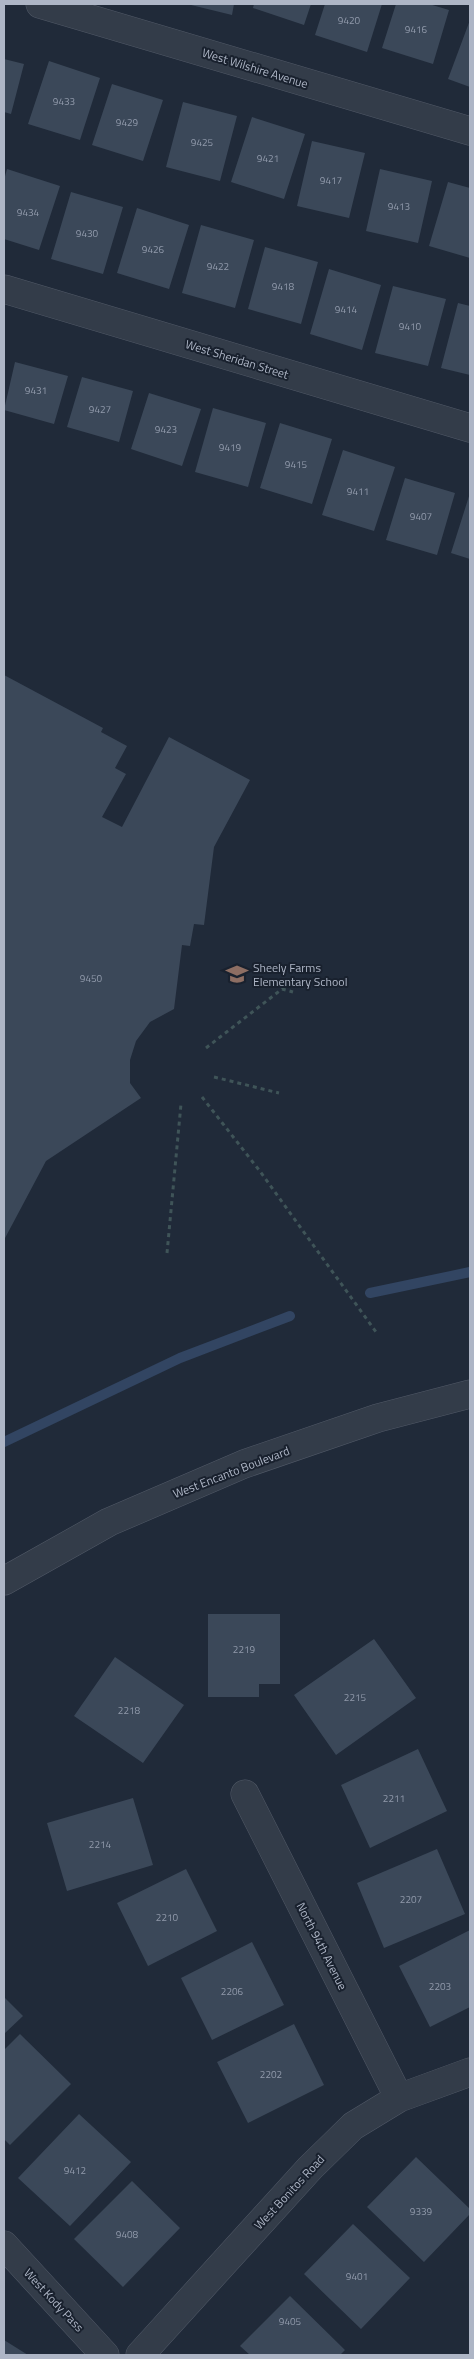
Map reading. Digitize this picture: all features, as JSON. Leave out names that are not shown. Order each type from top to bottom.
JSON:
[{"type":"street","name":"West Wilshire Avenue","points":[[40,4],[470,131]]},
{"type":"street","name":"West Sheridan Street","points":[[4,289],[470,428]]},
{"type":"street","name":"West Encanto Boulevard","points":[[4,1581],[109,1522],[244,1464],[378,1418],[470,1394]]},
{"type":"street","name":"North 94th Avenue","points":[[245,1794],[399,2098]]},
{"type":"street","name":"West Bonitos Road","points":[[140,2355],[310,2168],[352,2126],[399,2098],[470,2072]]},
{"type":"street","name":"West Kody Pass","points":[[4,2245],[105,2355]]},
{"type":"path","points":[[206,1048],[282,989],[293,992]]},
{"type":"path","points":[[214,1077],[279,1093]]},
{"type":"path","points":[[202,1097],[259,1170],[376,1332]]},
{"type":"path","points":[[167,1253],[181,1104]]},
{"type":"building","points":[[187,4],[234,4],[232,15]]},
{"type":"building","points":[[254,4],[311,4],[304,25],[253,8]]},
{"type":"building","points":[[325,4],[382,4],[367,52],[315,35]]},
{"type":"building","points":[[396,4],[429,4],[449,10],[433,64],[382,48]]},
{"type":"building","points":[[470,20],[470,87],[448,79]]},
{"type":"building","points":[[4,59],[24,64],[11,114],[4,112]]},
{"type":"building","points":[[49,61],[100,78],[80,140],[28,124]]},
{"type":"building","points":[[112,84],[163,100],[143,161],[92,145]]},
{"type":"building","points":[[183,102],[237,116],[220,181],[166,167]]},
{"type":"building","points":[[252,117],[305,134],[284,199],[231,182]]},
{"type":"building","points":[[312,141],[365,153],[349,218],[297,206]]},
{"type":"building","points":[[7,169],[60,186],[39,250],[4,239],[4,180]]},
{"type":"building","points":[[380,169],[432,181],[418,243],[366,231]]},
{"type":"building","points":[[448,182],[470,188],[470,258],[429,246]]},
{"type":"building","points":[[71,192],[123,207],[103,274],[51,259]]},
{"type":"building","points":[[137,208],[189,225],[169,289],[117,273]]},
{"type":"building","points":[[201,225],[254,240],[235,308],[182,293]]},
{"type":"building","points":[[265,247],[318,262],[301,324],[248,309]]},
{"type":"building","points":[[329,269],[381,285],[362,350],[310,334]]},
{"type":"building","points":[[393,286],[446,299],[428,366],[375,353]]},
{"type":"building","points":[[458,303],[470,306],[470,375],[441,368]]},
{"type":"building","points":[[15,362],[68,376],[54,424],[4,410]]},
{"type":"building","points":[[82,377],[133,391],[119,442],[67,427]]},
{"type":"building","points":[[149,393],[201,409],[182,466],[131,449]]},
{"type":"building","points":[[213,408],[266,423],[248,487],[195,472]]},
{"type":"building","points":[[280,423],[332,439],[312,504],[260,488]]},
{"type":"building","points":[[343,450],[395,467],[374,531],[322,515]]},
{"type":"building","points":[[405,478],[455,493],[437,555],[386,540]]},
{"type":"building","points":[[470,493],[470,559],[451,553]]},
{"type":"building","points":[[4,675],[103,728],[101,732],[127,746],[115,768],[126,774],[102,817],[122,827],[169,737],[250,780],[214,847],[204,925],[194,924],[190,946],[182,945],[174,1009],[150,1022],[136,1041],[130,1060],[130,1083],[141,1098],[46,1161],[4,1240]]},
{"type":"building","points":[[208,1614],[280,1614],[280,1684],[259,1684],[259,1697],[208,1697]]},
{"type":"building","points":[[374,1639],[416,1698],[336,1755],[294,1695]]},
{"type":"building","points":[[115,1657],[184,1705],[143,1763],[74,1716]]},
{"type":"building","points":[[418,1749],[447,1811],[370,1848],[341,1785]]},
{"type":"building","points":[[133,1798],[153,1865],[67,1891],[47,1823]]},
{"type":"building","points":[[437,1849],[465,1914],[384,1948],[357,1883]]},
{"type":"building","points":[[186,1869],[217,1931],[148,1966],[117,1903]]},
{"type":"building","points":[[470,1930],[470,2007],[430,2027],[399,1966]]},
{"type":"building","points":[[252,1942],[284,2005],[212,2040],[181,1978]]},
{"type":"building","points":[[4,1997],[23,2016],[4,2034]]},
{"type":"building","points":[[294,2024],[324,2085],[248,2123],[217,2062]]},
{"type":"building","points":[[20,2034],[71,2084],[10,2145],[4,2139],[4,2050]]},
{"type":"building","points":[[79,2114],[131,2162],[70,2226],[18,2178]]},
{"type":"building","points":[[416,2157],[470,2209],[470,2214],[424,2262],[367,2207]]},
{"type":"building","points":[[132,2181],[180,2228],[123,2287],[74,2239]]},
{"type":"building","points":[[353,2224],[410,2278],[361,2329],[304,2274]]},
{"type":"building","points":[[290,2296],[345,2350],[340,2355],[250,2355],[240,2346]]},
{"type":"building","points":[[4,2340],[28,2355],[4,2355]]},
{"type":"waterway","points":[[370,1293],[470,1272]]},
{"type":"waterway","points":[[4,1442],[180,1358],[290,1316]]},
{"type":"place","name":"Sheely Farms Elementary School","points":[[237,974]]}]
